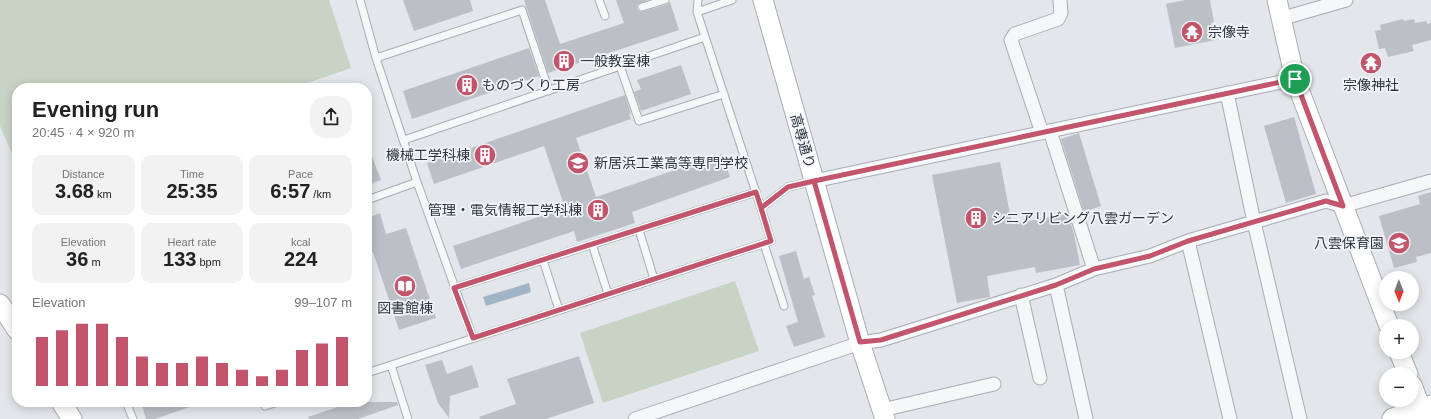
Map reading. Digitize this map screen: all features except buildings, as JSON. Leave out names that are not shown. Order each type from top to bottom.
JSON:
[{"type":"main road","points":[[1393,419],[1426,411]]},
{"type":"street","name":"高専通り","points":[[763,0],[860,342],[884,414]]},
{"type":"street","points":[[1060,0],[1061,13],[1058,19],[1015,34],[1011,40],[1046,132],[1094,269]]},
{"type":"street","points":[[1277,0],[1280,19],[1295,79],[1386,319]]},
{"type":"street","points":[[1280,19],[1346,0]]},
{"type":"street","points":[[814,181],[1295,79]]},
{"type":"street","points":[[1227,93],[1254,222],[1300,419]]},
{"type":"street","points":[[635,419],[860,342],[881,340],[1056,285],[1094,269],[1150,256],[1188,241],[1326,201],[1343,206],[1431,181]]},
{"type":"street","points":[[1188,241],[1230,419]]},
{"type":"street","points":[[1056,285],[1086,419]]},
{"type":"street","points":[[1021,295],[1040,378]]},
{"type":"street","points":[[0,304],[12,322]]},
{"type":"street","points":[[884,414],[994,384]]},
{"type":"street","points":[[1419,398],[1426,411]]},
{"type":"street","points":[[64,407],[72,419]]},
{"type":"lane","points":[[360,0],[376,58],[417,182],[473,338]]},
{"type":"lane","points":[[599,0],[604,16]]},
{"type":"lane","points":[[642,6],[665,0]]},
{"type":"lane","points":[[372,371],[771,241],[697,12],[698,0]]},
{"type":"lane","points":[[697,12],[732,0]]},
{"type":"lane","points":[[376,58],[522,10],[549,91]]},
{"type":"lane","points":[[404,140],[705,37]]},
{"type":"lane","points":[[620,66],[639,122],[724,94]]},
{"type":"lane","points":[[761,208],[788,187],[814,181]]},
{"type":"lane","points":[[372,198],[417,182]]},
{"type":"lane","points":[[454,288],[756,192]]},
{"type":"lane","points":[[639,230],[654,279]]},
{"type":"lane","points":[[592,244],[608,294]]},
{"type":"lane","points":[[764,244],[784,306]]},
{"type":"lane","points":[[543,260],[559,310]]},
{"type":"lane","points":[[390,365],[408,419]]},
{"type":"lane","points":[[128,407],[133,419]]},
{"type":"green space","points":[[0,0],[329,0],[351,68],[308,83],[12,83],[12,154],[0,126]]},
{"type":"green space","points":[[735,281],[759,351],[603,403],[580,333]]},
{"type":"water","points":[[529,283],[531,292],[486,306],[483,297]]},
{"type":"place","name":"宗像寺","points":[[1192,32]]},
{"type":"place","name":"一般教室棟","points":[[564,61]]},
{"type":"place","name":"宗像神社","points":[[1371,63]]},
{"type":"place","name":"ものづくり工房","points":[[467,85]]},
{"type":"place","name":"機械工学科棟","points":[[485,155]]},
{"type":"place","name":"新居浜工業高等専門学校","points":[[578,163]]},
{"type":"place","name":"管理・電気情報工学科棟","points":[[598,210]]},
{"type":"place","name":"シニアリビング八雲ガーデン","points":[[976,218]]},
{"type":"place","name":"八雲保育園","points":[[1399,243]]},
{"type":"place","name":"図書館棟","points":[[405,286]]},
{"type":"route","points":[[1295,79],[814,181],[788,187],[761,208],[756,192],[454,288],[473,338],[771,241],[761,208],[788,187],[814,181],[860,342],[881,340],[1056,285],[1089,270],[1150,256],[1188,241],[1326,201],[1343,206],[1295,79]]}]
